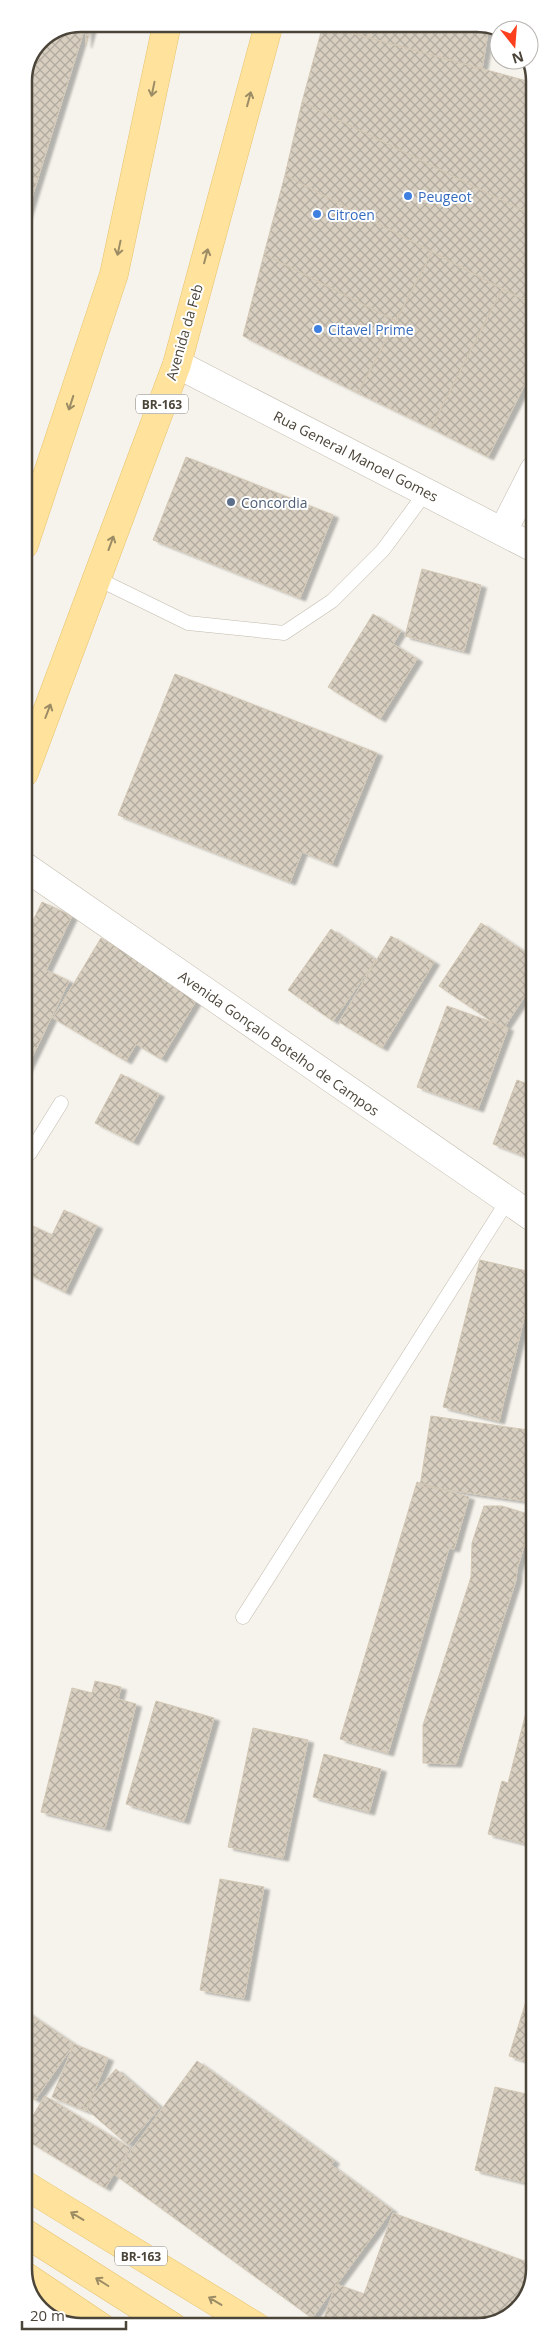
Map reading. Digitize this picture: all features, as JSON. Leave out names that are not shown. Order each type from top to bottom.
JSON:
[{"type":"main road","points":[[33,518],[114,274],[161,33]]},
{"type":"main road","name":"Avenida da Feb","points":[[33,749],[177,364],[267,33]]},
{"type":"main road","name":"BR-163","points":[[33,2190],[244,2318]]},
{"type":"main road","name":"BR-163","points":[[33,2238],[159,2318]]},
{"type":"main road","points":[[34,2282],[88,2318]]},
{"type":"street","name":"Rua General Manoel Gomes","points":[[177,364],[526,544]]},
{"type":"street","points":[[503,531],[526,486]]},
{"type":"street","name":"Avenida Gonçalo Botelho de Campos","points":[[33,872],[526,1213]]},
{"type":"lane","points":[[98,579],[188,623],[284,633],[332,601],[383,550],[426,492]]},
{"type":"lane","points":[[33,1148],[60,1103]]},
{"type":"lane","points":[[242,1617],[508,1200]]},
{"type":"building","points":[[72,33],[83,33],[33,194],[33,72],[41,54],[54,41]]},
{"type":"building","points":[[86,33],[89,33],[86,45]]},
{"type":"building","points":[[321,33],[352,33],[526,81],[526,212],[302,102]]},
{"type":"building","points":[[351,33],[480,33],[488,34],[482,69]]},
{"type":"building","name":"Peugeot","points":[[302,102],[526,212],[526,301],[285,175]]},
{"type":"building","name":"Citroen","points":[[285,175],[432,252],[396,321],[264,254]]},
{"type":"building","points":[[432,252],[502,289],[431,428],[358,393]]},
{"type":"building","name":"Citavel Prime","points":[[264,254],[396,321],[358,393],[243,336]]},
{"type":"building","points":[[502,289],[526,301],[526,383],[488,457],[431,428]]},
{"type":"building","points":[[186,457],[333,515],[300,598],[153,540]]},
{"type":"building","points":[[422,569],[481,585],[464,651],[405,636]]},
{"type":"building","points":[[373,614],[401,631],[393,644],[417,659],[380,719],[328,687]]},
{"type":"building","points":[[175,674],[377,753],[332,864],[302,852],[290,882],[118,815]]},
{"type":"building","points":[[42,902],[72,916],[46,970],[69,981],[33,1055],[33,920]]},
{"type":"building","points":[[481,923],[526,953],[526,994],[503,1029],[439,986]]},
{"type":"building","points":[[331,929],[376,960],[333,1021],[288,990]]},
{"type":"building","points":[[391,936],[434,962],[382,1048],[339,1022]]},
{"type":"building","points":[[101,938],[199,996],[161,1059],[136,1044],[126,1061],[53,1018]]},
{"type":"building","points":[[447,1006],[508,1028],[478,1109],[417,1087]]},
{"type":"building","points":[[121,1074],[159,1094],[133,1142],[95,1123]]},
{"type":"building","points":[[517,1080],[526,1084],[526,1157],[493,1144]]},
{"type":"building","points":[[64,1210],[97,1226],[65,1292],[33,1276],[33,1226],[52,1235]]},
{"type":"building","points":[[480,1260],[526,1271],[526,1310],[499,1421],[443,1407]]},
{"type":"building","points":[[431,1416],[526,1430],[526,1501],[420,1486]]},
{"type":"building","points":[[417,1482],[469,1497],[454,1549],[449,1548],[388,1753],[340,1739]]},
{"type":"building","points":[[484,1506],[502,1506],[526,1513],[526,1540],[517,1569],[516,1580],[456,1764],[423,1763],[423,1725],[471,1577],[472,1543]]},
{"type":"building","points":[[95,1681],[121,1687],[118,1699],[136,1704],[105,1828],[41,1812],[72,1688],[92,1693]]},
{"type":"building","points":[[156,1701],[214,1718],[184,1821],[126,1804]]},
{"type":"building","points":[[526,1712],[526,1844],[488,1834],[502,1781],[508,1783]]},
{"type":"building","points":[[253,1728],[308,1740],[283,1858],[228,1847]]},
{"type":"building","points":[[324,1754],[381,1769],[369,1812],[313,1797]]},
{"type":"building","points":[[220,1879],[264,1887],[244,1998],[200,1990]]},
{"type":"building","points":[[526,2001],[526,2061],[509,2056]]},
{"type":"building","points":[[33,2016],[74,2044],[35,2100],[33,2099]]},
{"type":"building","points":[[74,2044],[108,2058],[86,2111],[52,2097]]},
{"type":"building","points":[[197,2061],[334,2161],[331,2165],[392,2210],[312,2318],[114,2174]]},
{"type":"building","points":[[116,2069],[160,2107],[128,2145],[83,2106]]},
{"type":"building","points":[[495,2087],[526,2094],[526,2183],[475,2170]]},
{"type":"building","points":[[45,2096],[130,2148],[105,2188],[33,2144],[33,2115]]},
{"type":"building","points":[[393,2213],[526,2262],[526,2279],[520,2294],[502,2312],[487,2318],[324,2318],[336,2284],[364,2294]]},
{"type":"place","name":"Peugeot","points":[[408,196]]},
{"type":"place","name":"Citroen","points":[[317,214]]},
{"type":"place","name":"Citavel Prime","points":[[318,329]]},
{"type":"place","name":"Concordia","points":[[231,502]]}]
